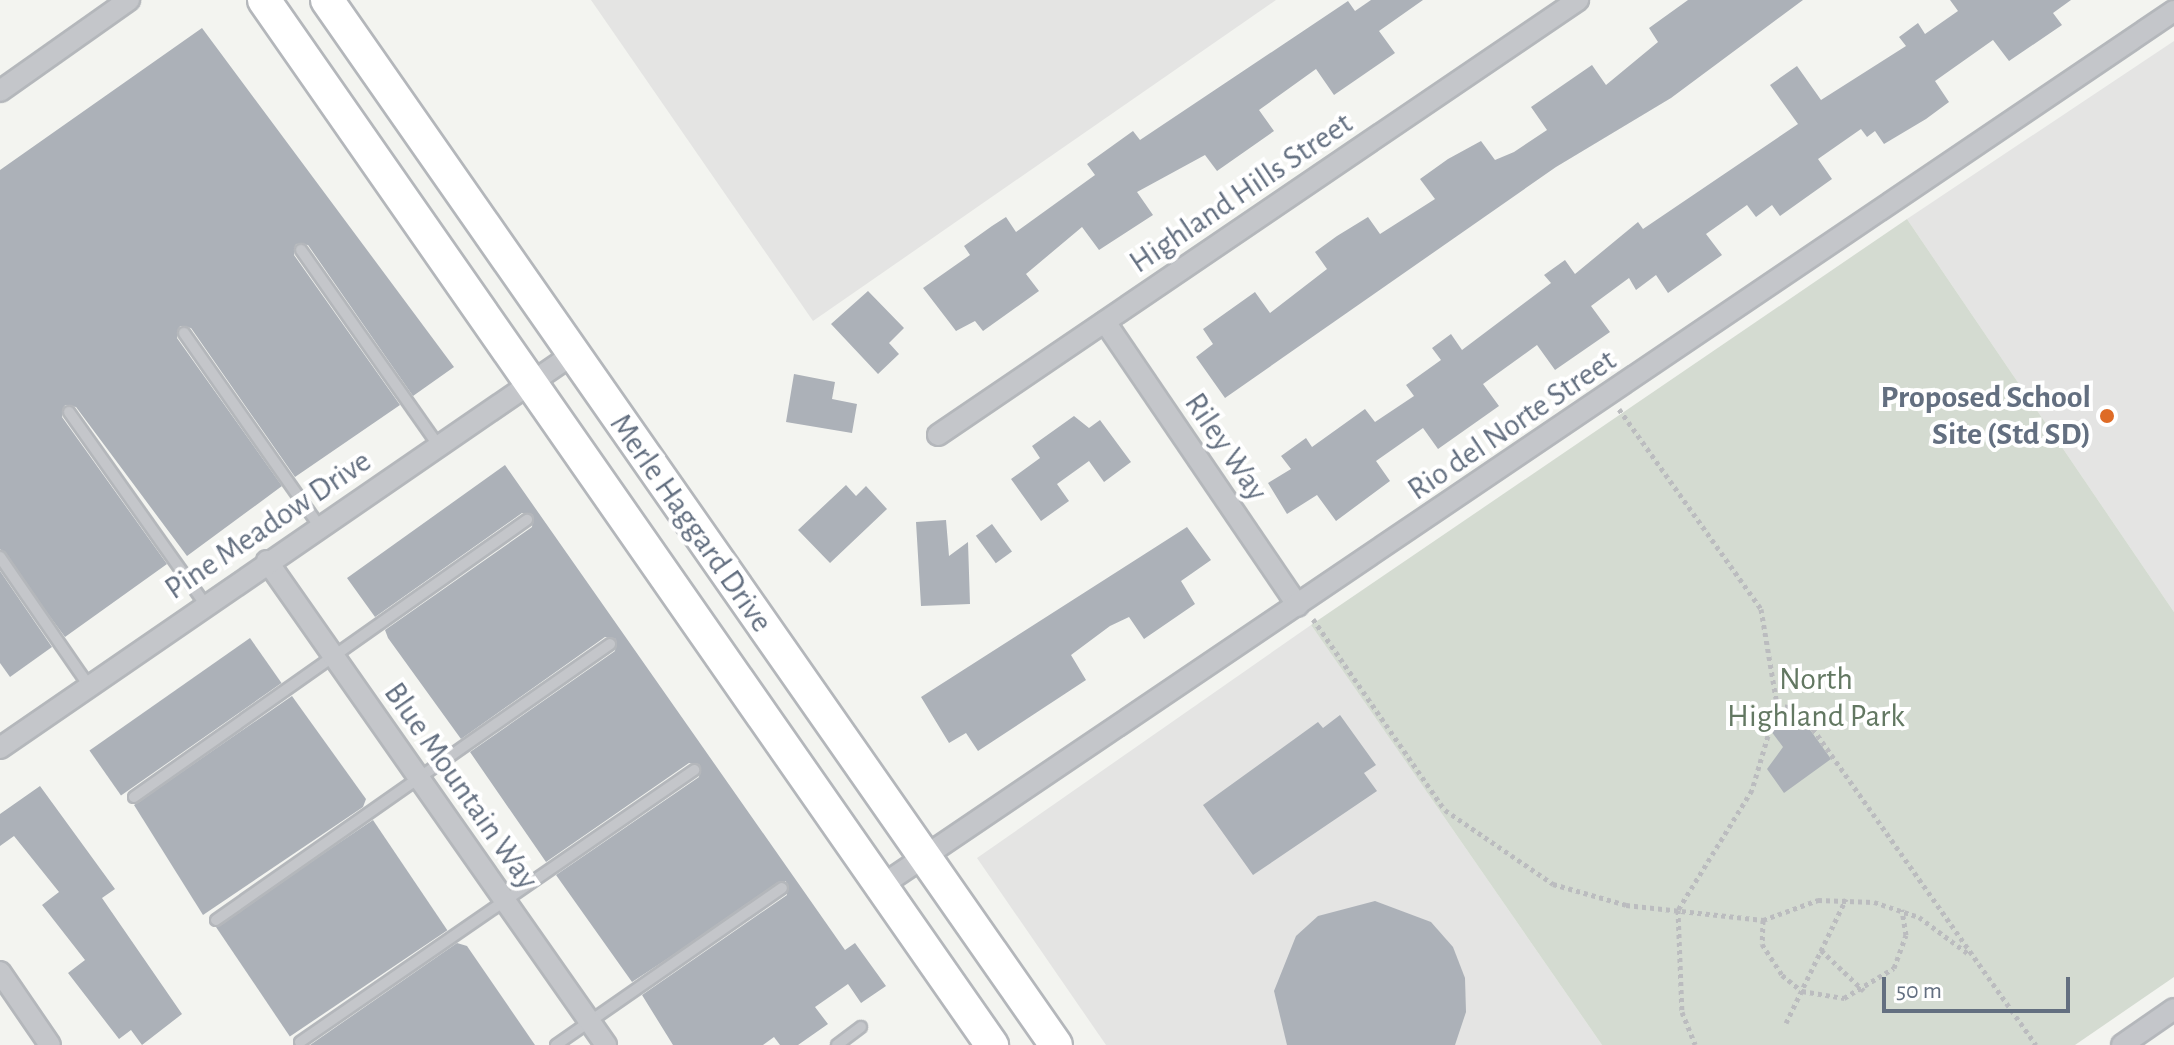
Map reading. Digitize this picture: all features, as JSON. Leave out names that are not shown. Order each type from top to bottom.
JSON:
[{"type":"main road","name":"Merle Haggard Drive","points":[[264,0],[533,381],[992,1045]]},
{"type":"main road","name":"Merle Haggard Drive","points":[[327,0],[1056,1045]]},
{"type":"street","points":[[0,91],[129,0]]},
{"type":"street","name":"Highland Hills Street","points":[[938,435],[1578,0]]},
{"type":"street","name":"Rio del Norte Street","points":[[881,886],[2174,11]]},
{"type":"street","name":"Riley Way","points":[[1105,322],[1298,606]]},
{"type":"street","name":"Pine Meadow Drive","points":[[0,748],[267,561],[573,354]]},
{"type":"street","name":"Blue Mountain Way","points":[[267,561],[606,1045]]},
{"type":"street","points":[[0,972],[50,1045]]},
{"type":"street","points":[[2122,1045],[2171,1018]]},
{"type":"lane","points":[[301,250],[438,445]]},
{"type":"lane","points":[[184,333],[319,526]]},
{"type":"lane","points":[[69,412],[205,604]]},
{"type":"lane","points":[[134,797],[527,520]]},
{"type":"lane","points":[[0,557],[89,686]]},
{"type":"lane","points":[[216,920],[610,644]]},
{"type":"lane","points":[[300,1042],[694,770]]},
{"type":"lane","points":[[556,1045],[782,888]]},
{"type":"lane","points":[[837,1045],[861,1027]]},
{"type":"path","points":[[1618,408],[1761,609],[1777,705],[1752,790],[1678,910],[1682,1012],[1695,1045]]},
{"type":"path","points":[[1314,620],[1445,810],[1553,884],[1626,905],[1763,920],[1784,908],[1847,898],[1902,908],[1970,955]]},
{"type":"path","points":[[1777,705],[1799,709],[2036,1045]]},
{"type":"path","points":[[1786,1023],[1847,898]]},
{"type":"path","points":[[1763,920],[1772,964],[1802,991],[1844,998],[1864,991],[1903,950],[1902,908]]},
{"type":"path","points":[[1821,950],[1864,991]]},
{"type":"shaded area","points":[[591,0],[1276,0],[813,321]]},
{"type":"shaded area","name":"Proposed School Site (Std SD)","points":[[2174,41],[2174,612],[1907,219]]},
{"type":"shaded area","points":[[1311,625],[1602,1045],[1106,1045],[977,858]]},
{"type":"green space","name":"North Highland Park","points":[[1907,219],[2174,612],[2174,977],[2075,1045],[1602,1045],[1311,625]]},
{"type":"building","points":[[1371,0],[1423,0],[1379,31],[1395,53],[1334,95],[1316,69],[1259,110],[1274,131],[1217,171],[1205,155],[1137,192],[1153,215],[1099,250],[1082,227],[1026,274],[1039,291],[983,331],[975,321],[956,331],[923,288],[970,255],[964,246],[992,226],[1006,217],[1016,232],[1095,175],[1087,164],[1133,131],[1140,140],[1348,1],[1355,11]]},
{"type":"building","points":[[1688,0],[1803,0],[1671,98],[1556,167],[1225,398],[1196,357],[1213,344],[1203,329],[1255,292],[1270,313],[1327,269],[1315,252],[1337,236],[1368,217],[1380,234],[1435,199],[1420,179],[1448,159],[1481,141],[1495,160],[1514,152],[1547,130],[1531,107],[1592,65],[1606,85],[1658,42],[1649,28]]},
{"type":"building","points":[[1950,0],[2071,0],[2053,13],[2062,25],[2009,61],[1993,40],[1935,81],[1949,102],[1926,119],[1884,144],[1875,131],[1867,137],[1861,129],[1818,159],[1832,179],[1780,216],[1772,205],[1756,217],[1747,205],[1706,234],[1722,255],[1668,293],[1656,275],[1636,290],[1629,278],[1591,306],[1610,332],[1555,370],[1537,345],[1483,384],[1499,406],[1438,449],[1423,428],[1376,461],[1390,481],[1336,521],[1317,495],[1287,514],[1268,483],[1291,469],[1281,456],[1306,438],[1312,447],[1365,409],[1375,422],[1414,396],[1406,385],[1441,360],[1432,348],[1451,334],[1462,350],[1551,283],[1544,275],[1565,260],[1575,274],[1638,222],[1643,229],[1798,124],[1770,85],[1797,66],[1821,100],[1906,46],[1899,37],[1918,23],[1925,34],[1958,11]]},
{"type":"building","points":[[202,28],[454,367],[413,396],[308,245],[296,244],[294,255],[400,405],[295,477],[191,328],[180,326],[177,338],[282,486],[187,556],[76,407],[65,405],[62,417],[167,564],[65,637],[0,549],[0,170]]},
{"type":"building","points":[[868,291],[904,328],[889,343],[899,354],[878,374],[831,324]]},
{"type":"building","points":[[794,374],[835,382],[832,399],[857,404],[852,433],[786,422]]},
{"type":"building","points":[[1074,416],[1089,428],[1100,420],[1131,462],[1104,482],[1089,461],[1057,484],[1069,501],[1041,521],[1011,479],[1040,458],[1032,446]]},
{"type":"building","points":[[505,465],[845,950],[855,943],[886,986],[861,1003],[848,984],[815,1007],[828,1024],[798,1045],[780,1045],[774,1037],[763,1045],[673,1045],[642,995],[787,895],[786,881],[632,982],[556,875],[699,777],[700,765],[689,763],[546,862],[470,752],[615,651],[616,639],[605,637],[461,739],[388,638],[385,630],[532,527],[533,515],[522,513],[375,617],[347,578]]},
{"type":"building","points":[[846,485],[856,496],[866,486],[887,509],[830,563],[798,530]]},
{"type":"building","points":[[946,520],[949,556],[968,542],[970,604],[921,606],[916,522]]},
{"type":"building","points":[[992,524],[1012,552],[996,563],[976,536]]},
{"type":"building","points":[[1187,527],[1211,560],[1181,581],[1195,604],[1144,639],[1129,617],[1110,626],[1071,655],[1086,680],[978,751],[966,733],[949,743],[921,697]]},
{"type":"building","points":[[0,571],[52,647],[10,677],[0,663]]},
{"type":"building","points":[[250,638],[282,683],[121,795],[89,750]]},
{"type":"building","points":[[292,696],[366,799],[363,807],[203,915],[134,805]]},
{"type":"building","points":[[1798,713],[1831,759],[1784,793],[1767,769],[1783,747],[1771,731]]},
{"type":"building","points":[[1340,715],[1376,765],[1364,773],[1377,791],[1253,875],[1203,805],[1318,722],[1323,728]]},
{"type":"building","points":[[40,786],[115,889],[102,898],[182,1014],[142,1045],[131,1030],[119,1039],[68,973],[85,960],[42,905],[59,892],[14,836],[0,846],[0,814]]},
{"type":"building","points":[[373,820],[447,930],[290,1037],[215,926]]},
{"type":"building","points":[[1375,901],[1431,922],[1453,947],[1465,978],[1466,1012],[1455,1045],[1287,1045],[1274,991],[1296,936],[1318,916]]},
{"type":"building","points":[[457,943],[467,946],[535,1045],[310,1045]]},
{"type":"place","name":"Proposed School Site (Std SD)","points":[[2107,416]]}]
